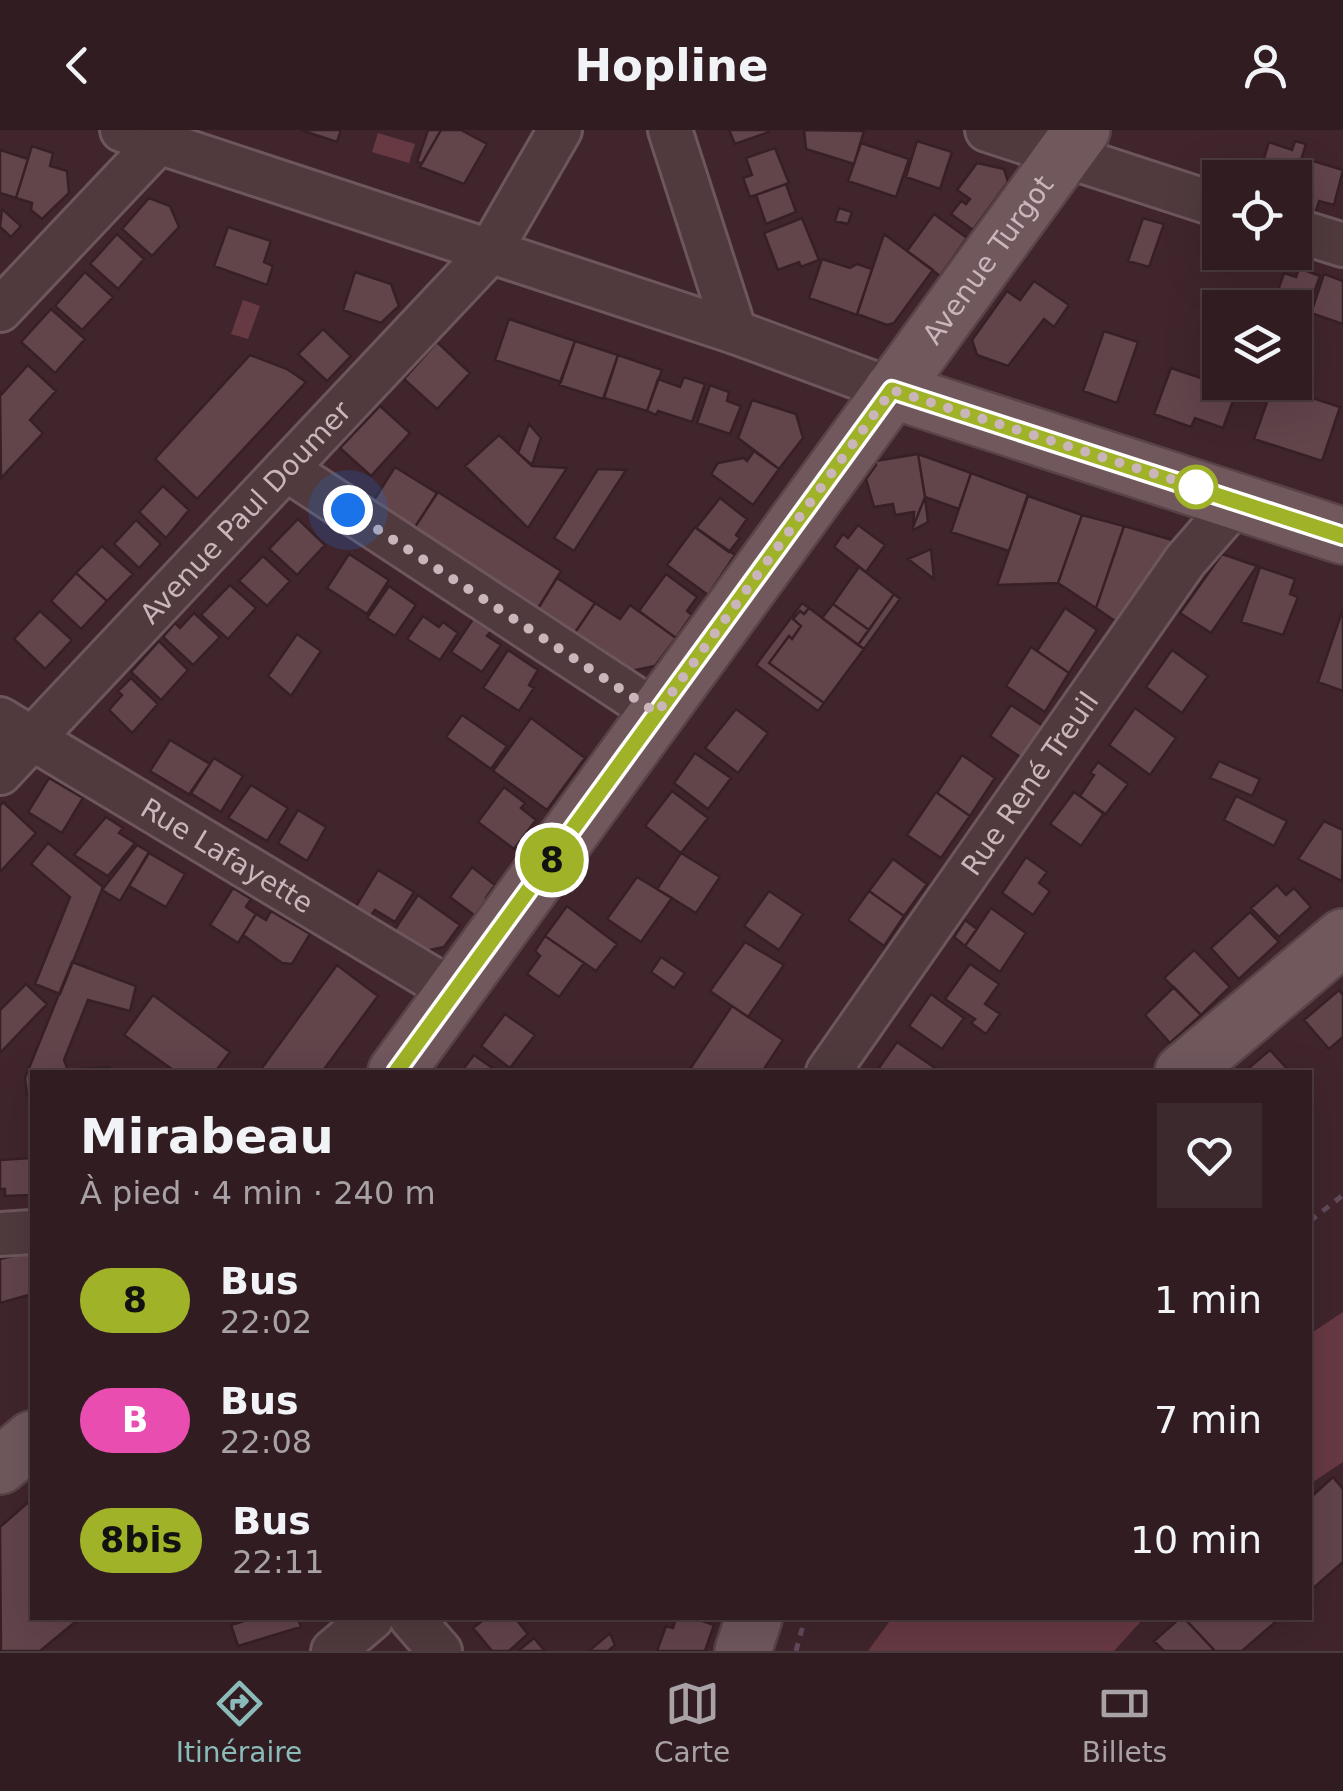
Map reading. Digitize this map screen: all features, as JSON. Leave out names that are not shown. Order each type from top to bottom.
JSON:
[{"type":"main road","name":"Avenue Turgot","points":[[398,1070],[1073,143]]},
{"type":"main road","points":[[892,390],[1343,536]]},
{"type":"main road","points":[[1185,1070],[1343,937]]},
{"type":"main road","points":[[0,1466],[30,1441]]},
{"type":"main road","points":[[743,1651],[753,1620]]},
{"type":"street","name":"Avenue Paul Doumer","points":[[0,773],[16,729],[286,469],[490,253],[560,130]]},
{"type":"street","points":[[670,130],[734,332]]},
{"type":"street","points":[[986,130],[1073,143],[1202,198]]},
{"type":"street","points":[[0,310],[151,134],[490,253],[734,332],[892,390]]},
{"type":"street","points":[[1312,236],[1343,246]]},
{"type":"street","points":[[286,469],[657,713]]},
{"type":"street","name":"Rue René Treuil","points":[[829,1070],[1186,561],[1238,500]]},
{"type":"street","name":"Rue Lafayette","points":[[16,729],[456,993]]},
{"type":"street","points":[[0,1234],[30,1232]]},
{"type":"street","points":[[333,1651],[370,1620]]},
{"type":"street","points":[[413,1620],[440,1651]]},
{"type":"path","points":[[1312,1219],[1343,1195]]},
{"type":"path","points":[[796,1651],[804,1620]]},
{"type":"shaded area","points":[[378,133],[415,144],[409,163],[372,152]]},
{"type":"shaded area","points":[[243,300],[260,306],[248,339],[231,334]]},
{"type":"shaded area","points":[[1343,1312],[1343,1462],[1312,1483],[1312,1333]]},
{"type":"shaded area","points":[[891,1620],[1142,1620],[1114,1651],[868,1651]]},
{"type":"building","points":[[301,130],[341,130],[337,142]]},
{"type":"building","points":[[428,130],[441,130],[422,163],[417,162]]},
{"type":"building","points":[[441,130],[461,130],[487,144],[464,184],[420,167]]},
{"type":"building","points":[[729,130],[768,130],[769,132],[735,144]]},
{"type":"building","points":[[804,130],[864,131],[854,164],[806,149]]},
{"type":"building","points":[[917,141],[952,152],[940,189],[906,177]]},
{"type":"building","points":[[1295,141],[1306,144],[1301,160],[1264,160],[1269,142],[1292,150]]},
{"type":"building","points":[[861,143],[909,159],[896,197],[848,181]]},
{"type":"building","points":[[32,146],[53,153],[50,166],[67,171],[69,193],[42,219],[31,210],[32,203],[16,198]]},
{"type":"building","points":[[775,148],[789,183],[750,197],[743,178],[752,175],[746,158]]},
{"type":"building","points":[[0,150],[28,159],[16,198],[0,193]]},
{"type":"building","points":[[1313,161],[1343,170],[1334,205],[1319,201],[1315,214],[1312,213]]},
{"type":"building","points":[[977,163],[1004,169],[1008,182],[973,230],[951,214],[961,201],[966,204],[970,199],[957,190]]},
{"type":"building","points":[[786,184],[796,212],[766,224],[756,195]]},
{"type":"building","points":[[149,198],[170,206],[179,227],[152,256],[122,229]]},
{"type":"building","points":[[839,208],[852,212],[848,224],[835,221]]},
{"type":"building","points":[[2,209],[21,226],[11,237],[0,227]]},
{"type":"building","points":[[934,214],[967,238],[940,276],[907,251]]},
{"type":"building","points":[[802,218],[819,260],[778,270],[764,233]]},
{"type":"building","points":[[1143,218],[1164,224],[1149,267],[1128,261]]},
{"type":"building","points":[[228,227],[271,241],[264,262],[273,266],[267,285],[214,266]]},
{"type":"building","points":[[117,234],[144,259],[118,289],[90,264]]},
{"type":"building","points":[[884,234],[933,270],[894,323],[887,325],[857,314]]},
{"type":"building","points":[[822,259],[850,268],[857,264],[872,269],[857,315],[809,298]]},
{"type":"building","points":[[1298,270],[1320,276],[1312,298],[1312,290],[1278,290],[1284,273],[1296,277]]},
{"type":"building","points":[[85,272],[113,297],[82,330],[55,306]]},
{"type":"building","points":[[355,272],[391,284],[399,306],[381,323],[343,310]]},
{"type":"building","points":[[1324,274],[1343,281],[1343,324],[1312,313]]},
{"type":"building","points":[[1034,281],[1069,305],[1054,327],[1044,319],[1008,366],[977,355],[972,340],[1007,291],[1020,300]]},
{"type":"building","points":[[51,309],[85,339],[55,373],[21,342]]},
{"type":"building","points":[[509,319],[575,341],[561,382],[495,360]]},
{"type":"building","points":[[323,329],[351,356],[327,381],[298,354]]},
{"type":"building","points":[[1104,331],[1138,342],[1117,403],[1083,391]]},
{"type":"building","points":[[575,341],[618,355],[603,399],[559,385]]},
{"type":"building","points":[[437,342],[470,373],[437,409],[404,379]]},
{"type":"building","points":[[250,355],[287,369],[306,382],[197,499],[155,459]]},
{"type":"building","points":[[618,355],[662,370],[647,411],[604,398]]},
{"type":"building","points":[[28,365],[56,391],[30,420],[43,433],[1,478],[0,392]]},
{"type":"building","points":[[1171,368],[1202,378],[1202,400],[1233,400],[1223,428],[1195,418],[1191,427],[1154,414]]},
{"type":"building","points":[[684,377],[705,384],[692,422],[647,411],[658,379],[680,387]]},
{"type":"building","points":[[710,385],[729,392],[727,401],[741,406],[730,434],[697,423]]},
{"type":"building","points":[[1312,398],[1340,407],[1322,461],[1254,439],[1268,400]]},
{"type":"building","points":[[752,400],[796,414],[803,438],[779,469],[738,438]]},
{"type":"building","points":[[380,406],[410,433],[371,476],[340,448]]},
{"type":"building","points":[[529,424],[541,438],[532,465],[518,453]]},
{"type":"building","points":[[499,435],[532,466],[567,468],[528,528],[465,466]]},
{"type":"building","points":[[754,451],[779,469],[753,505],[711,474],[718,463],[744,458],[747,461]]},
{"type":"building","points":[[918,454],[925,497],[913,527],[914,512],[895,515],[893,504],[874,507],[866,479],[875,461]]},
{"type":"building","points":[[918,454],[971,473],[959,509],[925,497]]},
{"type":"building","points":[[395,467],[437,493],[413,530],[372,503]]},
{"type":"building","points":[[598,469],[626,470],[574,551],[554,538]]},
{"type":"building","points":[[971,473],[1028,494],[1009,551],[951,532]]},
{"type":"building","points":[[163,486],[189,510],[166,538],[139,512]]},
{"type":"building","points":[[438,492],[561,571],[537,610],[413,530]]},
{"type":"building","points":[[1028,496],[1082,515],[1058,583],[997,585]]},
{"type":"building","points":[[925,497],[928,522],[913,530],[913,527]]},
{"type":"building","points":[[720,498],[747,519],[729,552],[696,528]]},
{"type":"building","points":[[1082,515],[1124,526],[1096,608],[1058,583]]},
{"type":"building","points":[[298,519],[325,545],[297,575],[269,549]]},
{"type":"building","points":[[136,520],[161,544],[139,568],[114,544]]},
{"type":"building","points":[[858,525],[885,545],[866,572],[834,547],[843,534],[848,538]]},
{"type":"building","points":[[1124,526],[1179,542],[1118,623],[1096,608]]},
{"type":"building","points":[[695,527],[735,555],[708,595],[667,565]]},
{"type":"building","points":[[102,546],[133,574],[107,601],[76,573]]},
{"type":"building","points":[[931,549],[934,579],[908,559]]},
{"type":"building","points":[[349,554],[389,580],[367,614],[327,588]]},
{"type":"building","points":[[1222,554],[1257,566],[1211,633],[1180,613]]},
{"type":"building","points":[[263,556],[290,581],[267,606],[239,581]]},
{"type":"building","points":[[859,567],[894,594],[869,630],[833,604]]},
{"type":"building","points":[[1260,567],[1295,579],[1290,594],[1298,597],[1283,635],[1241,622]]},
{"type":"building","points":[[76,573],[107,601],[81,629],[51,601]]},
{"type":"building","points":[[666,574],[697,597],[687,611],[692,615],[676,638],[639,611]]},
{"type":"building","points":[[557,578],[595,603],[574,634],[537,610]]},
{"type":"building","points":[[230,585],[256,608],[228,639],[201,615]]},
{"type":"building","points":[[389,586],[416,605],[395,636],[367,618]]},
{"type":"building","points":[[894,594],[900,599],[864,649],[858,645]]},
{"type":"building","points":[[595,603],[620,619],[630,605],[676,638],[655,666],[631,671],[574,634]]},
{"type":"building","points":[[802,603],[809,608],[793,619],[801,626],[769,663],[824,703],[818,711],[756,665]]},
{"type":"building","points":[[833,604],[869,630],[858,645],[822,618]]},
{"type":"building","points":[[809,608],[864,649],[824,703],[769,663],[801,626],[793,619]]},
{"type":"building","points":[[1065,608],[1097,630],[1069,673],[1037,651]]},
{"type":"building","points":[[1343,609],[1343,691],[1318,682]]},
{"type":"building","points":[[40,611],[72,640],[45,669],[14,639]]},
{"type":"building","points":[[194,613],[220,637],[193,665],[163,637],[175,623],[180,628]]},
{"type":"building","points":[[423,616],[439,627],[443,622],[458,633],[440,660],[407,639]]},
{"type":"building","points":[[473,619],[491,631],[487,636],[501,645],[482,672],[451,652]]},
{"type":"building","points":[[297,634],[321,651],[291,696],[268,676]]},
{"type":"building","points":[[159,641],[188,670],[161,700],[131,672]]},
{"type":"building","points":[[1031,647],[1069,673],[1045,712],[1006,686]]},
{"type":"building","points":[[508,650],[538,670],[529,685],[534,688],[519,711],[483,688]]},
{"type":"building","points":[[1172,650],[1208,676],[1182,713],[1146,687]]},
{"type":"building","points":[[131,678],[158,704],[132,733],[109,710],[122,695],[118,691]]},
{"type":"building","points":[[1011,705],[1046,728],[1023,759],[990,736]]},
{"type":"building","points":[[1135,708],[1176,738],[1150,775],[1109,745]]},
{"type":"building","points":[[736,709],[768,733],[738,773],[705,748]]},
{"type":"building","points":[[462,715],[507,746],[491,769],[446,737]]},
{"type":"building","points":[[531,718],[585,758],[547,810],[493,771]]},
{"type":"building","points":[[170,740],[210,764],[190,795],[150,771]]},
{"type":"building","points":[[695,753],[731,778],[708,809],[674,783]]},
{"type":"building","points":[[962,755],[995,778],[970,816],[937,793]]},
{"type":"building","points":[[214,758],[243,776],[221,812],[190,793]]},
{"type":"building","points":[[1219,761],[1260,779],[1252,796],[1210,778]]},
{"type":"building","points":[[1098,762],[1128,784],[1105,815],[1080,796]]},
{"type":"building","points":[[49,778],[83,798],[62,833],[28,812]]},
{"type":"building","points":[[251,785],[288,808],[267,841],[228,818]]},
{"type":"building","points":[[504,787],[525,803],[521,808],[536,820],[514,849],[478,822]]},
{"type":"building","points":[[672,791],[708,818],[681,853],[645,826]]},
{"type":"building","points":[[936,792],[970,816],[941,858],[907,835]]},
{"type":"building","points":[[1074,792],[1104,813],[1081,846],[1050,824]]},
{"type":"building","points":[[1236,796],[1287,821],[1274,846],[1224,820]]},
{"type":"building","points":[[3,802],[36,833],[0,872],[0,806]]},
{"type":"building","points":[[298,810],[326,827],[307,861],[278,843]]},
{"type":"building","points":[[106,817],[123,828],[119,833],[135,843],[108,876],[74,855]]},
{"type":"building","points":[[1324,821],[1343,830],[1342,881],[1298,859]]},
{"type":"building","points":[[48,843],[103,887],[60,994],[35,984],[70,897],[31,864]]},
{"type":"building","points":[[137,845],[149,852],[120,901],[102,890]]},
{"type":"building","points":[[149,853],[185,874],[166,907],[129,886]]},
{"type":"building","points":[[681,853],[720,877],[696,913],[657,889]]},
{"type":"building","points":[[1026,857],[1047,872],[1039,883],[1050,891],[1033,915],[1002,893]]},
{"type":"building","points":[[893,859],[927,884],[904,916],[869,891]]},
{"type":"building","points":[[472,867],[495,885],[486,898],[491,902],[478,918],[450,897]]},
{"type":"building","points":[[378,870],[414,892],[395,922],[375,910],[370,917],[355,908]]},
{"type":"building","points":[[637,877],[672,898],[641,942],[607,919]]},
{"type":"building","points":[[1277,885],[1286,895],[1294,888],[1311,907],[1279,937],[1251,908]]},
{"type":"building","points":[[233,888],[251,899],[246,907],[256,914],[238,943],[210,925]]},
{"type":"building","points":[[769,891],[803,914],[779,950],[744,926]]},
{"type":"building","points":[[869,891],[904,916],[884,946],[848,920]]},
{"type":"building","points":[[418,895],[460,925],[444,947],[421,952],[393,932]]},
{"type":"building","points":[[567,906],[617,944],[596,971],[545,936]]},
{"type":"building","points":[[991,908],[1026,933],[1000,972],[965,946]]},
{"type":"building","points":[[271,911],[310,934],[292,964],[282,963],[243,935],[256,914],[266,920]]},
{"type":"building","points":[[1250,912],[1279,942],[1239,979],[1211,948]]},
{"type":"building","points":[[965,920],[977,929],[965,946],[954,937]]},
{"type":"building","points":[[545,936],[584,963],[559,997],[527,974],[540,956],[535,951]]},
{"type":"building","points":[[745,942],[784,965],[748,1017],[710,991]]},
{"type":"building","points":[[1194,950],[1230,987],[1201,1015],[1164,978]]},
{"type":"building","points":[[661,957],[685,973],[674,988],[651,972]]},
{"type":"building","points":[[72,962],[136,986],[130,1011],[88,1000],[64,1060],[68,1070],[30,1070],[27,1095],[25,1078]]},
{"type":"building","points":[[970,964],[999,984],[985,1004],[1000,1014],[986,1034],[971,1023],[975,1019],[945,999]]},
{"type":"building","points":[[337,965],[378,996],[323,1070],[260,1070]]},
{"type":"building","points":[[26,984],[47,1004],[0,1053],[0,1010]]},
{"type":"building","points":[[1174,987],[1201,1015],[1170,1043],[1145,1015]]},
{"type":"building","points":[[1339,990],[1343,995],[1343,1037],[1329,1049],[1304,1020]]},
{"type":"building","points":[[931,994],[964,1018],[942,1049],[909,1026]]},
{"type":"building","points":[[153,995],[230,1052],[216,1070],[173,1070],[124,1035]]},
{"type":"building","points":[[732,1006],[783,1040],[763,1070],[689,1070]]},
{"type":"building","points":[[505,1014],[535,1035],[510,1068],[481,1046]]},
{"type":"building","points":[[897,1042],[938,1070],[877,1070]]},
{"type":"building","points":[[1270,1050],[1288,1070],[1246,1070]]},
{"type":"building","points":[[474,1055],[495,1070],[463,1070]]},
{"type":"building","points":[[108,1067],[113,1070],[68,1070]]},
{"type":"building","points":[[30,1158],[30,1195],[5,1196],[5,1189],[0,1189],[0,1160]]},
{"type":"building","points":[[29,1252],[30,1295],[0,1303],[0,1259]]},
{"type":"building","points":[[1333,1477],[1343,1489],[1343,1562],[1312,1589],[1312,1496]]},
{"type":"building","points":[[30,1501],[30,1620],[78,1620],[40,1651],[1,1651],[0,1527]]},
{"type":"building","points":[[247,1620],[299,1620],[301,1627],[238,1646],[231,1625]]},
{"type":"building","points":[[483,1620],[517,1620],[528,1634],[509,1651],[492,1651],[473,1628]]},
{"type":"building","points":[[675,1620],[700,1620],[714,1625],[705,1651],[657,1651],[666,1626],[673,1628]]},
{"type":"building","points":[[1178,1620],[1186,1620],[1215,1651],[1164,1651],[1154,1641]]},
{"type":"building","points":[[1186,1620],[1278,1620],[1242,1651],[1215,1651]]},
{"type":"building","points":[[610,1633],[615,1645],[608,1651],[589,1651]]},
{"type":"building","points":[[534,1638],[545,1651],[518,1651]]},
{"type":"bus line","name":"8","points":[[398,1070],[892,390],[1343,536]]},
{"type":"route","points":[[348,510],[657,713],[892,390],[1202,489],[1196,487]]}]
